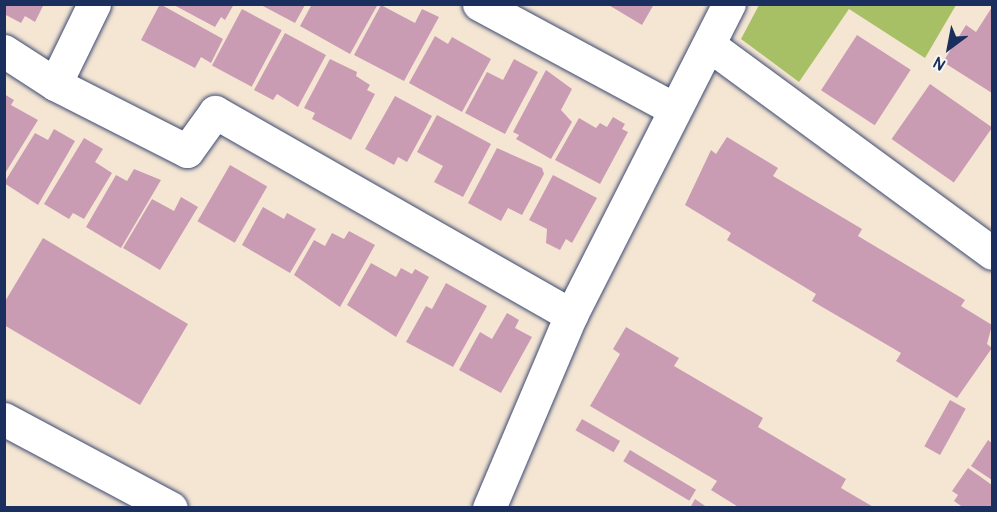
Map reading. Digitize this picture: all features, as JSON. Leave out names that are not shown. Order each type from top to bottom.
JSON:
[{"type":"street","points":[[55,84],[94,4]]},
{"type":"street","points":[[479,4],[674,109]]},
{"type":"street","points":[[489,507],[571,315],[729,4]]},
{"type":"street","points":[[709,45],[988,240]]},
{"type":"street","points":[[4,51],[55,84],[187,151],[215,112],[571,315]]},
{"type":"street","points":[[4,420],[171,507]]},
{"type":"green space","points":[[759,5],[956,5],[925,58],[849,9],[799,82],[741,39]]},
{"type":"building","points":[[4,4],[44,4],[35,22],[25,16],[21,23],[4,14]]},
{"type":"building","points":[[160,4],[223,39],[211,63],[201,57],[195,68],[141,40]]},
{"type":"building","points":[[172,4],[234,4],[225,20],[221,17],[215,27]]},
{"type":"building","points":[[312,4],[378,4],[350,54],[300,26]]},
{"type":"building","points":[[607,4],[654,4],[642,25]]},
{"type":"building","points":[[261,5],[305,5],[295,23]]},
{"type":"building","points":[[381,5],[415,23],[422,9],[439,17],[404,81],[354,55]]},
{"type":"building","points":[[992,7],[992,93],[943,62],[966,25],[976,32]]},
{"type":"building","points":[[242,9],[282,30],[252,87],[212,66]]},
{"type":"building","points":[[285,33],[326,55],[298,107],[277,94],[273,100],[254,90]]},
{"type":"building","points":[[857,35],[911,70],[875,125],[821,90]]},
{"type":"building","points":[[435,36],[448,44],[452,37],[491,59],[462,112],[409,83]]},
{"type":"building","points":[[330,59],[357,72],[356,76],[370,85],[367,90],[375,94],[351,140],[312,119],[315,113],[304,108]]},
{"type":"building","points":[[514,59],[538,72],[505,134],[465,113],[487,72],[503,80]]},
{"type":"building","points":[[546,70],[572,89],[561,110],[572,122],[551,159],[516,139],[519,135],[513,132]]},
{"type":"building","points":[[930,84],[992,127],[954,182],[892,139]]},
{"type":"building","points":[[4,94],[14,100],[11,105],[38,120],[4,175]]},
{"type":"building","points":[[395,96],[432,116],[407,162],[398,157],[394,165],[365,149]]},
{"type":"building","points":[[437,115],[491,144],[463,197],[434,182],[443,166],[417,152]]},
{"type":"building","points":[[613,117],[625,124],[622,129],[628,132],[600,184],[555,160],[579,118],[596,128],[600,123],[607,127]]},
{"type":"building","points":[[54,129],[75,141],[38,205],[4,183],[35,133],[48,140]]},
{"type":"building","points":[[727,137],[778,168],[773,176],[862,229],[858,236],[965,300],[961,306],[992,325],[987,344],[992,348],[957,398],[896,361],[901,353],[812,301],[816,294],[727,240],[731,233],[685,205],[711,150],[716,154]]},
{"type":"building","points":[[84,138],[103,149],[95,162],[112,173],[84,219],[73,213],[69,219],[44,204]]},
{"type":"building","points":[[497,148],[542,168],[544,174],[522,215],[508,208],[501,221],[468,203]]},
{"type":"building","points":[[230,165],[267,186],[235,243],[198,221]]},
{"type":"building","points":[[134,169],[161,180],[121,248],[86,227],[116,175],[127,181]]},
{"type":"building","points":[[553,175],[597,198],[572,243],[566,239],[560,250],[546,243],[547,229],[529,220]]},
{"type":"building","points":[[181,197],[198,207],[160,270],[123,248],[152,199],[174,211]]},
{"type":"building","points":[[263,207],[284,219],[287,213],[316,229],[290,273],[242,245]]},
{"type":"building","points":[[349,231],[375,245],[340,307],[294,275],[314,240],[325,246],[332,233],[344,239]]},
{"type":"building","points":[[43,238],[188,324],[140,405],[4,325],[4,303]]},
{"type":"building","points":[[371,263],[396,277],[401,268],[412,274],[415,269],[429,277],[396,337],[347,305]]},
{"type":"building","points":[[446,283],[487,306],[453,367],[406,342],[426,306],[432,309]]},
{"type":"building","points":[[507,313],[519,320],[515,328],[532,337],[501,393],[459,370],[480,332],[492,339]]},
{"type":"building","points":[[626,327],[679,358],[674,366],[763,418],[758,427],[846,479],[841,488],[875,508],[740,508],[711,490],[717,481],[590,406],[620,354],[613,349]]},
{"type":"building","points":[[950,400],[966,409],[940,455],[924,446]]},
{"type":"building","points":[[582,419],[620,441],[614,452],[576,430]]},
{"type":"building","points":[[988,440],[992,443],[992,480],[971,466]]},
{"type":"building","points":[[630,450],[696,490],[689,501],[623,461]]},
{"type":"building","points":[[968,468],[992,485],[992,508],[964,508],[954,501],[958,495],[952,491]]},
{"type":"building","points":[[695,499],[708,508],[690,508]]}]
